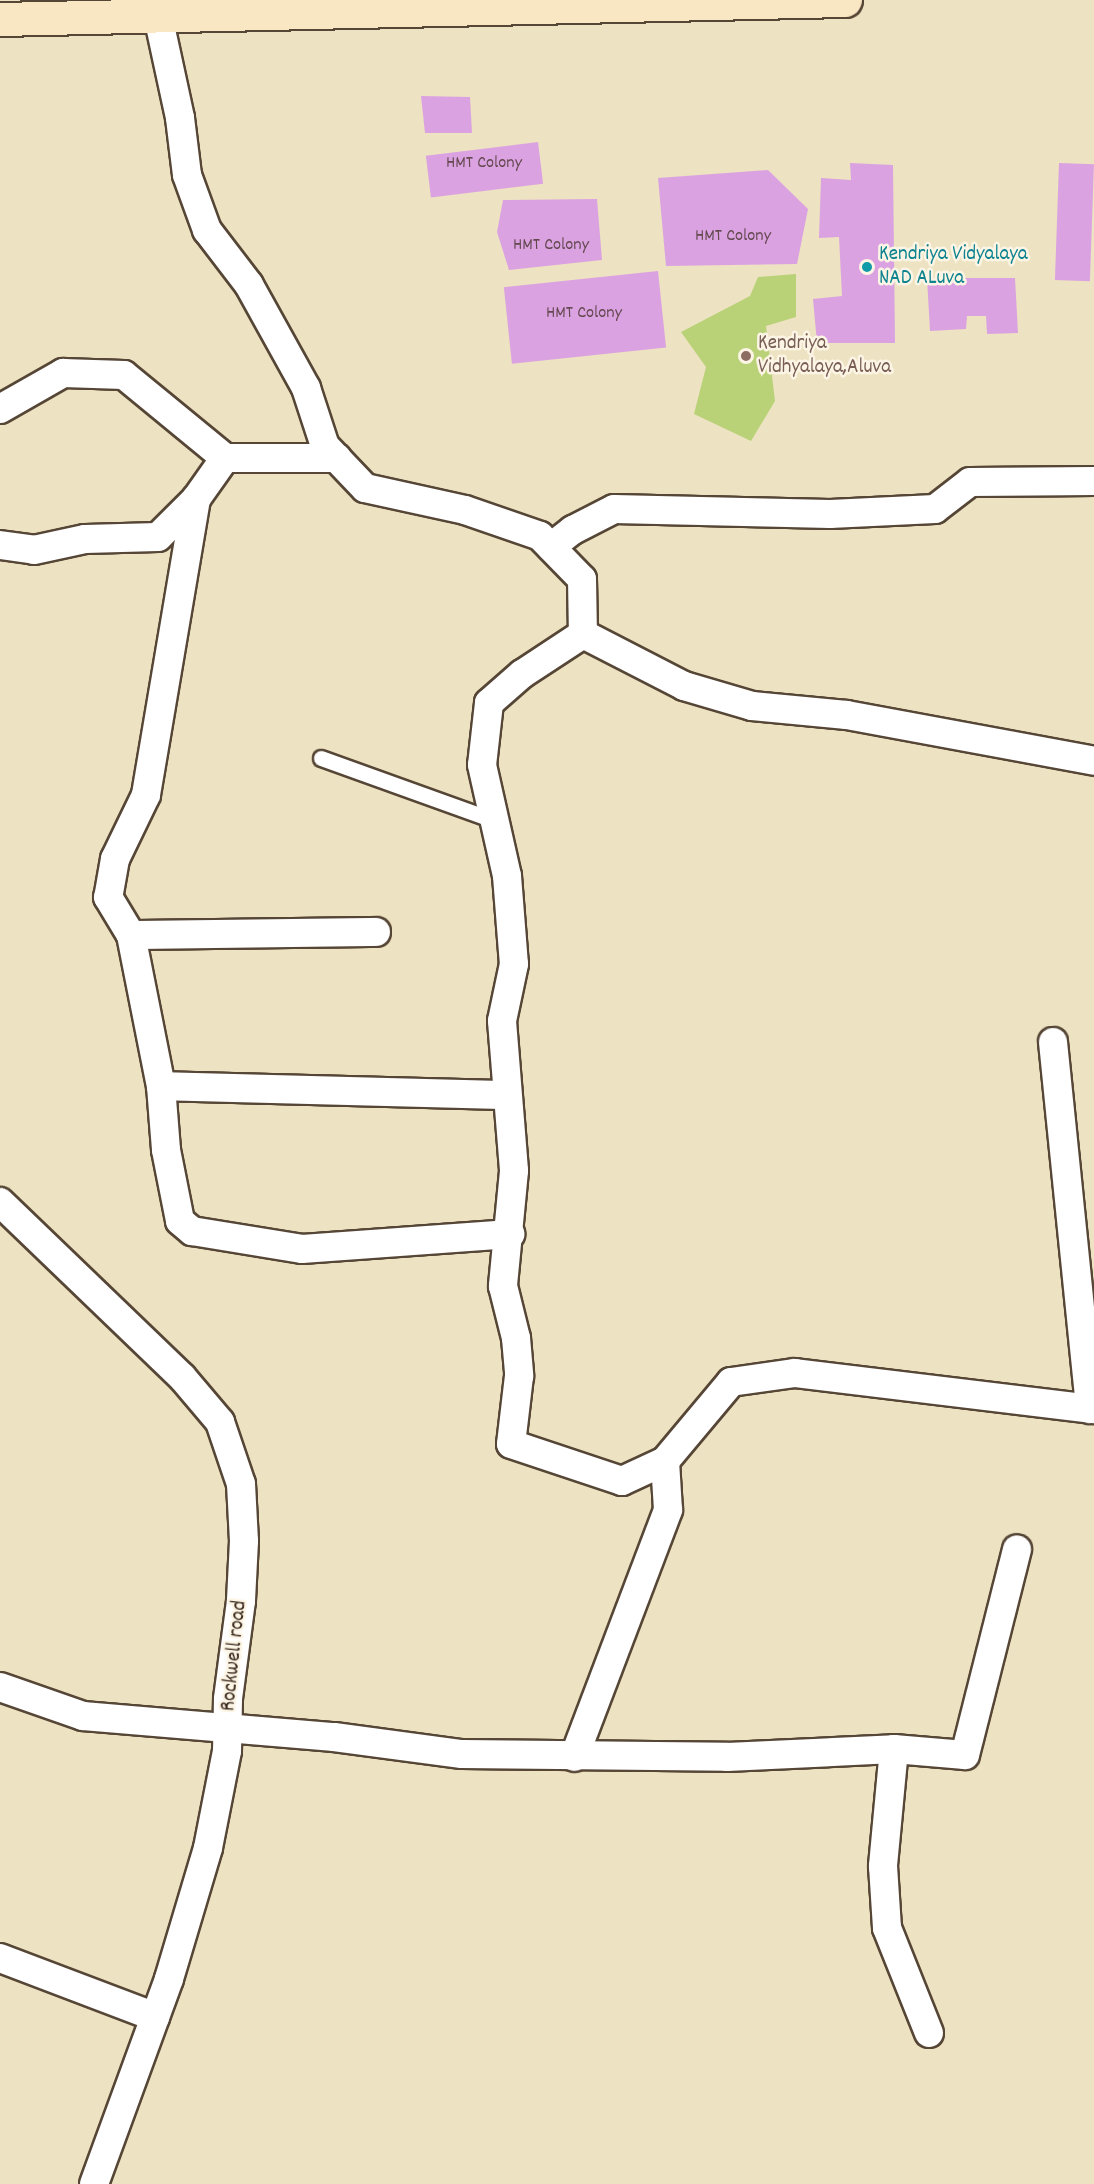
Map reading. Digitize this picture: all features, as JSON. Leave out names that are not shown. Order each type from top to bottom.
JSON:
[{"type":"street","points":[[0,19],[845,0]]},
{"type":"street","points":[[158,16],[180,118],[187,175],[207,231],[249,285],[306,388],[326,446],[364,488],[465,510],[540,536],[582,579],[583,634]]},
{"type":"street","points":[[0,409],[63,373],[124,375],[225,459],[337,458]]},
{"type":"street","points":[[0,545],[34,550],[84,539],[158,537],[196,498],[225,459]]},
{"type":"street","points":[[551,547],[573,530],[614,509],[830,514],[935,509],[970,482],[1094,481]]},
{"type":"street","points":[[196,498],[146,795],[115,859],[108,897],[131,935],[161,1086],[166,1150],[180,1221],[192,1231],[302,1249],[510,1234]]},
{"type":"street","points":[[583,634],[684,686],[752,706],[847,715],[1094,761]]},
{"type":"street","points":[[583,634],[522,674],[489,703],[482,765],[507,876],[514,964],[502,1021],[514,1171],[510,1234],[503,1286],[516,1338],[519,1376],[511,1444],[622,1481],[665,1461],[731,1382],[795,1373],[1092,1409],[1053,1042]]},
{"type":"street","points":[[131,935],[376,932]]},
{"type":"street","points":[[161,1086],[507,1095]]},
{"type":"street","name":"Rockwell road","points":[[0,1202],[182,1377],[220,1422],[241,1484],[244,1541],[227,1751],[208,1848],[155,2017],[94,2184]]},
{"type":"street","points":[[574,1757],[668,1510],[665,1461]]},
{"type":"street","points":[[0,1687],[83,1716],[334,1737],[462,1754],[727,1757],[894,1749],[965,1755],[1017,1549]]},
{"type":"street","points":[[894,1749],[883,1866],[887,1928],[929,2033]]},
{"type":"street","points":[[0,1958],[155,2017]]},
{"type":"lane","points":[[321,758],[493,820]]},
{"type":"green space","points":[[796,274],[796,317],[766,326],[775,401],[751,441],[694,414],[706,367],[681,332],[750,296],[758,277]]},
{"type":"building","points":[[421,96],[470,97],[472,133],[425,133]]},
{"type":"building","points":[[538,142],[543,184],[431,197],[426,156]]},
{"type":"building","name":"Kendriya Vidyalaya NAD ALuva","points":[[850,163],[893,165],[895,343],[817,343],[813,299],[842,296],[839,237],[819,238],[821,178],[851,180]]},
{"type":"building","name":"Kendriya Vidyalaya NAD ALuva","points":[[1059,163],[1094,164],[1090,281],[1055,280]]},
{"type":"building","points":[[768,170],[808,209],[797,264],[666,266],[658,178]]},
{"type":"building","points":[[597,199],[602,260],[509,270],[497,232],[503,200]]},
{"type":"building","points":[[658,271],[666,348],[512,364],[504,287]]},
{"type":"building","name":"Kendriya Vidyalaya NAD ALuva","points":[[927,278],[1015,278],[1018,333],[987,334],[986,316],[967,316],[966,329],[930,331]]},
{"type":"place","name":"Kendriya Vidyalaya NAD ALuva","points":[[867,267]]},
{"type":"place","name":"Kendriya Vidhyalaya,Aluva","points":[[746,356]]}]
